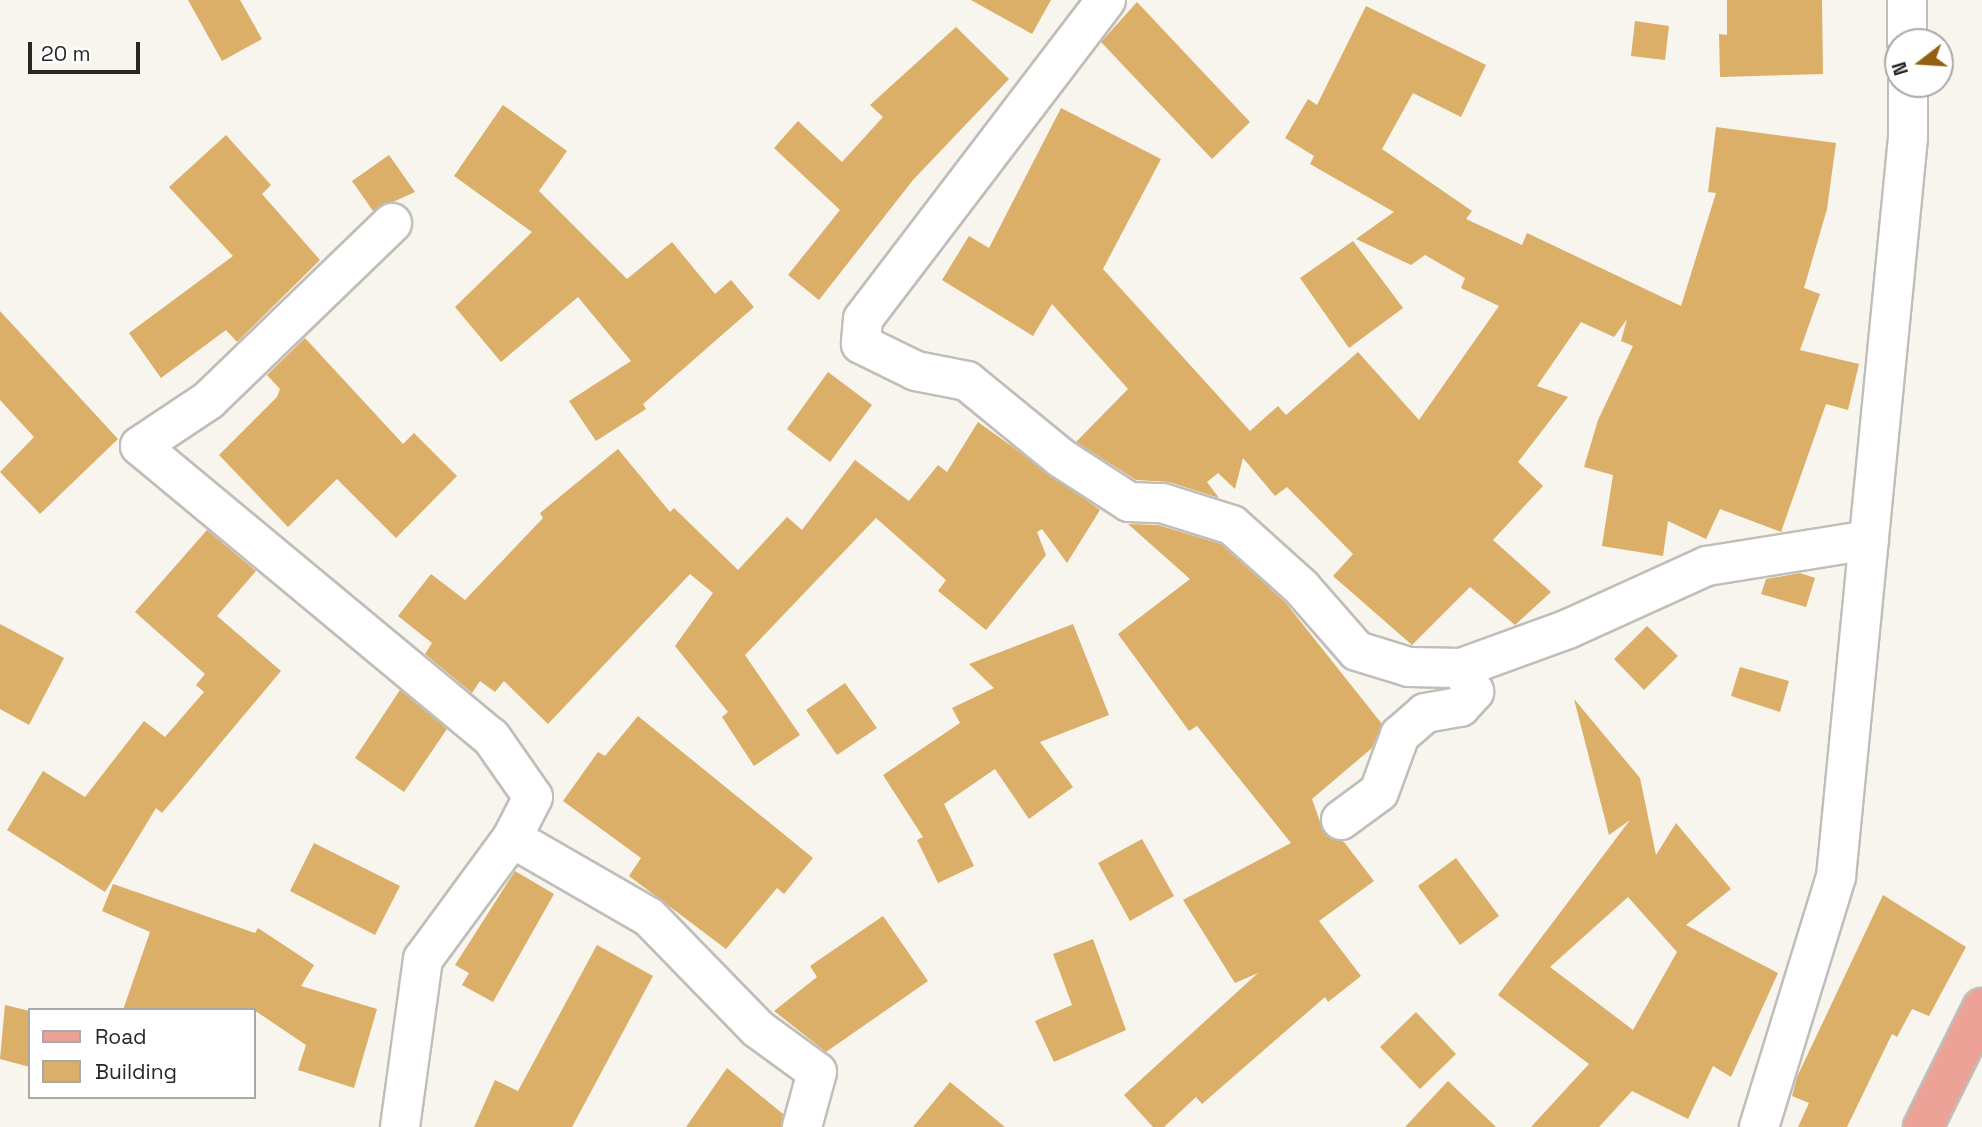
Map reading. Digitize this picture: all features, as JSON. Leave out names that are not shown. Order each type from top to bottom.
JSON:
[{"type":"main road","points":[[1923,1127],[1982,1007]]},
{"type":"street","points":[[1105,0],[863,319],[862,344],[916,371],[967,381],[1060,458],[1129,502],[1162,503],[1232,525],[1301,587],[1357,651],[1409,667],[1461,668],[1707,566],[1869,540]]},
{"type":"street","points":[[1907,0],[1907,28]]},
{"type":"street","points":[[1759,1127],[1836,877],[1908,138],[1908,98]]},
{"type":"street","points":[[392,223],[209,400],[140,446],[491,737],[533,797],[512,838],[423,959],[400,1127]]},
{"type":"street","points":[[1341,820],[1379,792],[1400,735],[1425,713],[1460,707],[1474,692],[1461,668]]},
{"type":"street","points":[[512,838],[649,917],[758,1029],[817,1072],[802,1127]]},
{"type":"building","points":[[188,0],[240,0],[262,39],[222,61]]},
{"type":"building","points":[[971,0],[1051,0],[1032,34]]},
{"type":"building","points":[[1727,0],[1822,0],[1823,74],[1720,77],[1719,34],[1727,35]]},
{"type":"building","points":[[1137,2],[1250,122],[1212,159],[1101,42]]},
{"type":"building","points":[[1366,6],[1486,65],[1461,117],[1413,93],[1382,149],[1472,211],[1466,219],[1522,245],[1527,233],[1681,306],[1716,193],[1708,192],[1716,127],[1836,143],[1827,209],[1804,288],[1820,294],[1800,350],[1859,364],[1848,410],[1826,404],[1781,532],[1720,509],[1706,539],[1668,521],[1663,556],[1602,546],[1613,475],[1584,467],[1598,420],[1633,346],[1621,341],[1627,319],[1614,337],[1581,322],[1537,386],[1568,397],[1518,462],[1543,486],[1493,540],[1551,592],[1515,625],[1470,587],[1412,645],[1333,576],[1353,554],[1287,487],[1275,496],[1243,458],[1235,489],[1218,473],[1207,482],[1219,498],[1169,482],[1136,480],[1076,442],[1128,389],[1052,304],[1033,336],[942,280],[969,236],[989,248],[1061,108],[1161,159],[1103,269],[1250,431],[1278,406],[1286,415],[1358,352],[1419,420],[1499,306],[1461,288],[1465,278],[1425,255],[1411,265],[1356,239],[1394,212],[1310,164],[1314,156],[1285,138],[1308,99],[1317,105]]},
{"type":"building","points":[[1635,21],[1669,26],[1665,60],[1631,56]]},
{"type":"building","points":[[956,27],[1009,79],[913,180],[819,300],[788,275],[840,210],[774,148],[798,121],[842,162],[883,117],[870,105]]},
{"type":"building","points":[[503,105],[567,151],[539,191],[627,279],[672,242],[715,294],[731,280],[754,307],[643,404],[646,409],[596,441],[569,401],[631,361],[578,297],[501,362],[455,307],[532,232],[454,176]]},
{"type":"building","points":[[226,135],[271,185],[262,194],[320,260],[237,342],[226,330],[161,378],[129,333],[233,256],[169,187]]},
{"type":"building","points":[[389,155],[415,192],[373,211],[352,181]]},
{"type":"building","points":[[1353,241],[1403,308],[1349,348],[1300,278]]},
{"type":"building","points":[[0,311],[118,439],[40,514],[0,472],[34,437],[0,400]]},
{"type":"building","points":[[305,338],[403,444],[414,433],[457,476],[396,538],[337,479],[288,527],[219,455],[277,397],[280,389],[267,375]]},
{"type":"building","points":[[828,372],[872,405],[830,462],[787,429]]},
{"type":"building","points":[[978,422],[1100,510],[1067,563],[1042,529],[1037,532],[1046,555],[986,630],[938,591],[946,580],[876,518],[745,655],[800,735],[754,766],[722,717],[728,712],[675,646],[713,593],[690,574],[548,724],[504,681],[495,692],[480,681],[472,693],[425,654],[432,643],[398,616],[431,574],[465,600],[543,518],[540,513],[618,449],[670,512],[674,508],[738,570],[787,517],[802,530],[855,460],[909,501],[938,465],[947,472]]},
{"type":"building","points":[[1128,524],[1158,525],[1221,544],[1285,602],[1382,724],[1372,748],[1312,799],[1324,833],[1344,842],[1374,881],[1319,921],[1361,976],[1328,1002],[1325,997],[1202,1104],[1196,1097],[1164,1127],[1153,1127],[1124,1095],[1258,973],[1235,983],[1183,900],[1291,843],[1197,726],[1189,731],[1118,634],[1190,579]]},
{"type":"building","points":[[207,530],[256,571],[217,616],[281,671],[162,813],[156,808],[105,892],[7,830],[43,771],[85,797],[144,721],[165,737],[204,692],[196,685],[205,674],[135,612]]},
{"type":"building","points":[[1800,573],[1815,578],[1806,607],[1761,594],[1766,579]]},
{"type":"building","points":[[0,624],[64,658],[29,725],[0,709]]},
{"type":"building","points":[[1073,624],[1109,715],[1040,742],[1073,787],[1029,819],[995,769],[944,804],[974,866],[938,883],[917,840],[923,837],[883,775],[960,723],[952,708],[994,688],[969,664]]},
{"type":"building","points":[[1647,626],[1678,656],[1644,690],[1614,659]]},
{"type":"building","points":[[1740,667],[1789,681],[1780,712],[1731,696]]},
{"type":"building","points":[[845,683],[877,728],[837,755],[806,710]]},
{"type":"building","points":[[400,690],[447,729],[404,792],[355,758]]},
{"type":"building","points":[[1574,699],[1640,778],[1656,855],[1676,823],[1731,889],[1686,925],[1778,973],[1731,1077],[1713,1066],[1688,1119],[1632,1091],[1599,1127],[1531,1127],[1589,1064],[1498,995],[1630,820],[1609,835]],"holes":[[[1628,897],[1677,952],[1633,1030],[1550,967]]]},
{"type":"building","points":[[638,716],[813,858],[784,894],[777,888],[726,949],[629,876],[641,858],[563,801],[598,752],[605,756]]},
{"type":"building","points":[[1142,839],[1174,896],[1130,921],[1098,863]]},
{"type":"building","points":[[314,843],[400,886],[375,935],[290,891]]},
{"type":"building","points":[[1456,858],[1499,916],[1460,945],[1418,886]]},
{"type":"building","points":[[515,871],[554,894],[493,1002],[462,985],[469,973],[455,965]]},
{"type":"building","points":[[113,884],[255,933],[258,928],[314,965],[301,986],[377,1009],[354,1088],[298,1070],[306,1045],[256,1011],[256,1008],[124,1008],[150,932],[102,911]]},
{"type":"building","points":[[1883,895],[1966,947],[1929,1016],[1912,1009],[1897,1037],[1892,1034],[1847,1127],[1798,1127],[1809,1103],[1792,1096],[1797,1077]]},
{"type":"building","points":[[883,916],[928,981],[826,1052],[774,1011],[817,977],[810,966]]},
{"type":"building","points":[[1093,939],[1126,1030],[1054,1062],[1035,1021],[1072,1005],[1053,954]]},
{"type":"building","points":[[597,945],[653,976],[572,1127],[474,1127],[495,1080],[518,1091]]},
{"type":"building","points":[[5,1005],[28,1011],[28,1066],[0,1059]]},
{"type":"building","points":[[1416,1012],[1456,1054],[1420,1089],[1380,1047]]},
{"type":"building","points":[[727,1068],[783,1114],[781,1127],[686,1127]]},
{"type":"building","points":[[1448,1081],[1496,1127],[1405,1127]]},
{"type":"building","points":[[950,1082],[1005,1127],[913,1127]]}]
